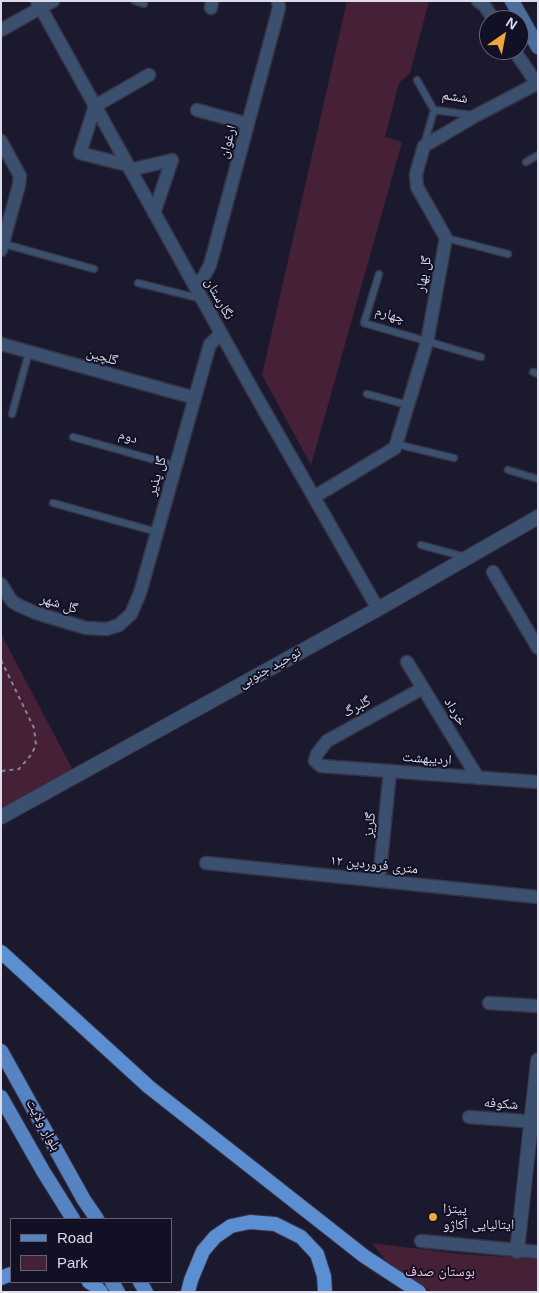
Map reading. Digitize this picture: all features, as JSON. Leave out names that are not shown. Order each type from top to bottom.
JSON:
[{"type":"highway","points":[[1,952],[149,1087],[364,1256],[419,1292]]},
{"type":"highway","points":[[188,1292],[203,1251],[215,1237],[231,1226],[250,1222],[275,1224],[301,1236],[317,1254],[324,1276],[325,1292]]},
{"type":"highway","points":[[91,1283],[101,1292]]},
{"type":"highway","points":[[1,1286],[3,1292]]},
{"type":"main road","points":[[512,1],[538,46]]},
{"type":"main road","name":"بلوار ولایت","points":[[1,1051],[84,1200],[96,1218]]},
{"type":"main road","points":[[1,1097],[72,1218]]},
{"type":"street","points":[[1,30],[40,5],[53,1]]},
{"type":"street","name":"ارغوان","points":[[194,285],[203,278],[210,265],[279,8],[278,1]]},
{"type":"street","points":[[478,1],[487,10]]},
{"type":"street","name":"نگارستان","points":[[40,5],[221,334],[378,609]]},
{"type":"street","points":[[446,238],[417,186],[416,174],[424,146],[537,83],[521,60]]},
{"type":"street","points":[[149,75],[95,106],[80,153],[129,167],[172,160],[154,212]]},
{"type":"street","points":[[197,110],[248,124]]},
{"type":"street","points":[[1,141],[20,176],[2,246]]},
{"type":"street","name":"گل بهار","points":[[396,444],[427,342],[446,238]]},
{"type":"street","name":"گل پذیر","points":[[118,625],[130,614],[136,604],[210,344],[221,334]]},
{"type":"street","name":"گلچین","points":[[1,344],[195,398]]},
{"type":"street","points":[[314,497],[395,448],[396,444]]},
{"type":"street","name":"توحید جنوبی","points":[[1,817],[378,609],[538,517]]},
{"type":"street","points":[[493,572],[538,648]]},
{"type":"street","name":"گل شهر","points":[[1,584],[14,602],[36,613],[86,628],[107,629],[118,625]]},
{"type":"street","name":"خرداد","points":[[407,662],[478,778]]},
{"type":"street","name":"گلبرگ","points":[[315,762],[317,754],[327,740],[423,688]]},
{"type":"street","name":"اردیبهشت","points":[[315,762],[321,766],[538,782]]},
{"type":"street","name":"گلریز","points":[[380,881],[390,771]]},
{"type":"street","name":"۱۲ متری فروردین","points":[[206,863],[538,897]]},
{"type":"street","points":[[489,1003],[538,1006]]},
{"type":"street","points":[[517,1250],[535,1122],[538,1060]]},
{"type":"street","name":"شکوفه","points":[[469,1117],[535,1122]]},
{"type":"street","points":[[421,1241],[538,1252]]},
{"type":"lane","points":[[135,1],[144,4]]},
{"type":"lane","name":"ششم","points":[[417,80],[434,110],[475,116]]},
{"type":"lane","points":[[424,146],[434,110]]},
{"type":"lane","points":[[526,162],[538,155]]},
{"type":"lane","points":[[446,238],[508,254]]},
{"type":"lane","points":[[2,246],[94,269]]},
{"type":"lane","name":"چهارم","points":[[379,274],[364,323],[427,342]]},
{"type":"lane","points":[[138,283],[202,299]]},
{"type":"lane","points":[[427,342],[481,357]]},
{"type":"lane","points":[[12,414],[29,352]]},
{"type":"lane","points":[[367,394],[408,405]]},
{"type":"lane","name":"دوم","points":[[73,438],[176,466]]},
{"type":"lane","points":[[396,444],[454,458]]},
{"type":"lane","points":[[508,470],[538,479]]},
{"type":"lane","points":[[53,503],[157,532]]},
{"type":"lane","points":[[421,545],[468,558]]},
{"type":"path","points":[[1,660],[34,728],[36,746],[19,769],[1,771]]},
{"type":"green space","points":[[347,1],[429,1],[410,73],[399,83],[385,137],[402,142],[311,465],[262,375]]},
{"type":"green space","points":[[1,634],[75,774],[1,812]]},
{"type":"green space","name":"بوستان صدف","points":[[372,1243],[459,1254],[538,1259],[538,1292],[432,1292],[391,1267]]},
{"type":"place","name":"پیتزا ایتالیایی آکاژو","points":[[433,1217]]}]
